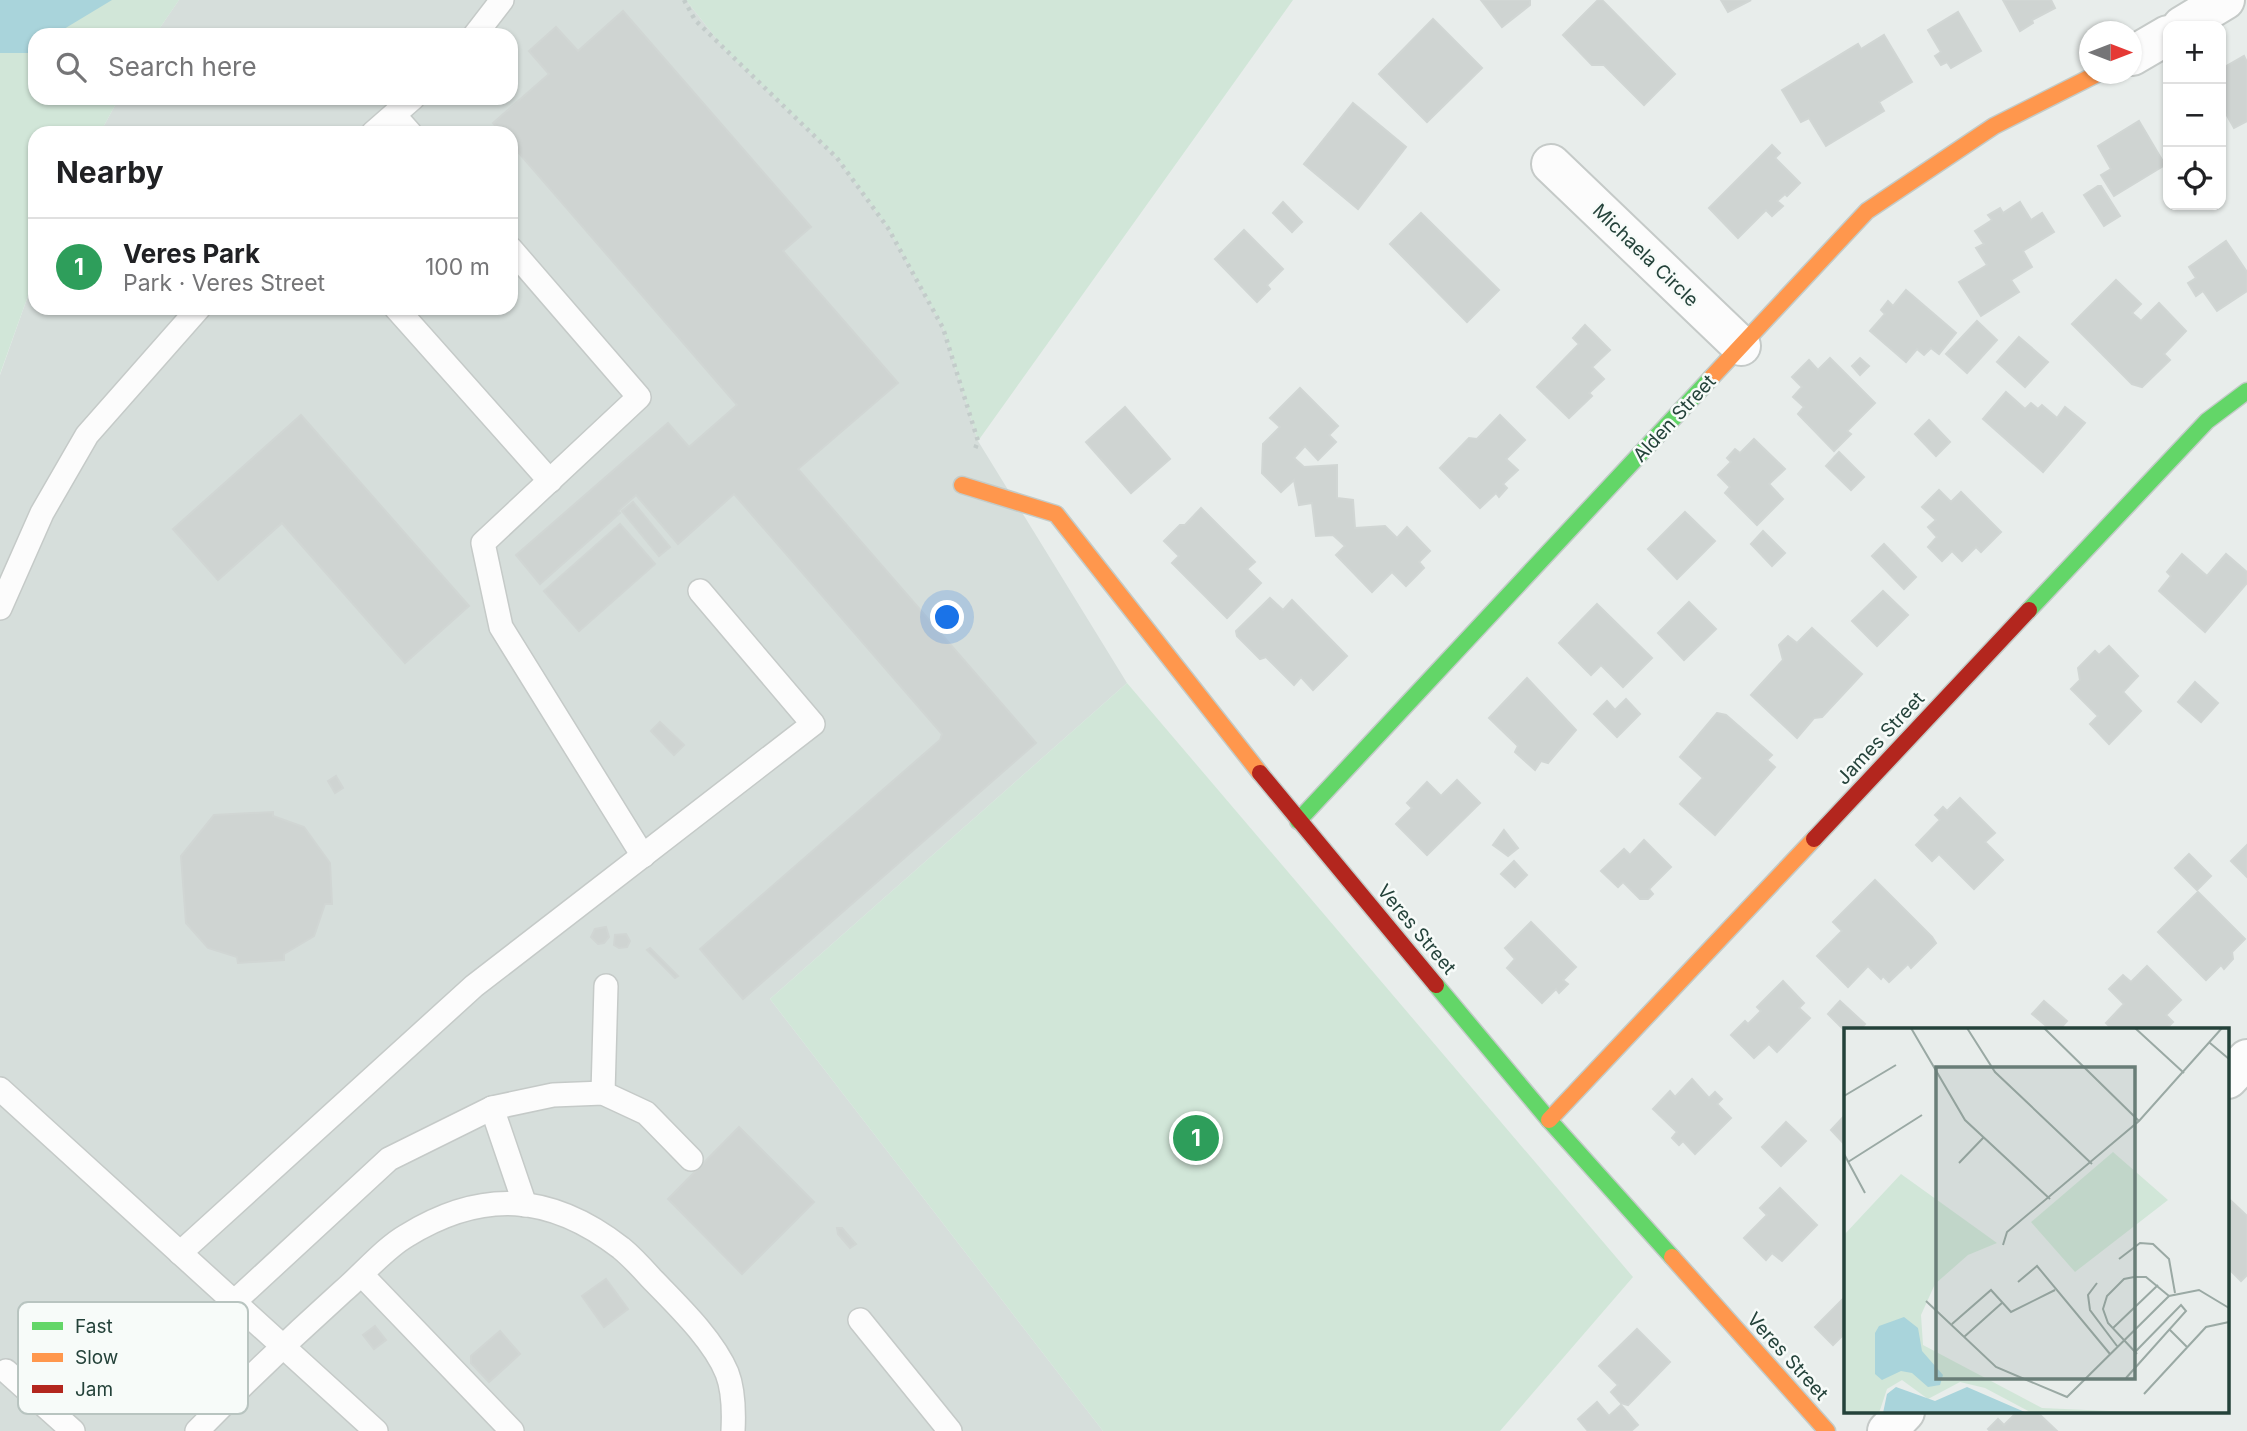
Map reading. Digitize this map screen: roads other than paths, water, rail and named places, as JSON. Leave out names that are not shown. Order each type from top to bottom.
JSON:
[{"type":"street","points":[[2190,21],[2225,0]]},
{"type":"street","points":[[2142,50],[2163,38]]},
{"type":"street","name":"Alden Street","points":[[1298,821],[1867,211],[1994,125],[2079,83]]},
{"type":"street","name":"Michaela Circle","points":[[1550,164],[1741,346]]},
{"type":"street","name":"James Street","points":[[1549,1120],[2207,421],[2247,391]]},
{"type":"street","name":"Veres Street","points":[[962,485],[1056,514],[1298,821],[1549,1120],[1827,1431]]},
{"type":"street","points":[[2230,1077],[2247,1059]]},
{"type":"street","points":[[1886,1431],[1903,1414]]},
{"type":"lane","points":[[480,28],[502,0]]},
{"type":"lane","points":[[381,126],[405,105]]},
{"type":"lane","points":[[394,115],[404,126]]},
{"type":"lane","points":[[518,257],[639,397],[483,543],[501,627],[643,856]]},
{"type":"lane","points":[[0,608],[42,513],[87,435],[193,315]]},
{"type":"lane","points":[[402,315],[550,481]]},
{"type":"lane","points":[[180,1253],[474,986],[813,724],[700,591]]},
{"type":"lane","points":[[603,1093],[606,986]]},
{"type":"lane","points":[[0,1089],[234,1301],[389,1159],[492,1108],[553,1095],[603,1093],[646,1113],[691,1158]]},
{"type":"lane","points":[[492,1108],[525,1205]]},
{"type":"lane","points":[[248,1379],[282,1345],[404,1237],[460,1209],[502,1202],[560,1213],[593,1229],[623,1249],[671,1299],[716,1353],[728,1376],[733,1400],[733,1431]]},
{"type":"lane","points":[[362,1275],[512,1431]]},
{"type":"lane","points":[[248,1314],[376,1431]]},
{"type":"lane","points":[[860,1320],[950,1431]]},
{"type":"lane","points":[[6,1371],[18,1382]]},
{"type":"lane","points":[[55,1414],[74,1431]]},
{"type":"lane","points":[[197,1431],[214,1414]]},
{"type":"water","points":[[0,0],[112,0],[66,28],[28,28],[28,53],[0,53]]},
{"type":"place","name":"Veres Park","points":[[1196,1138]]}]
